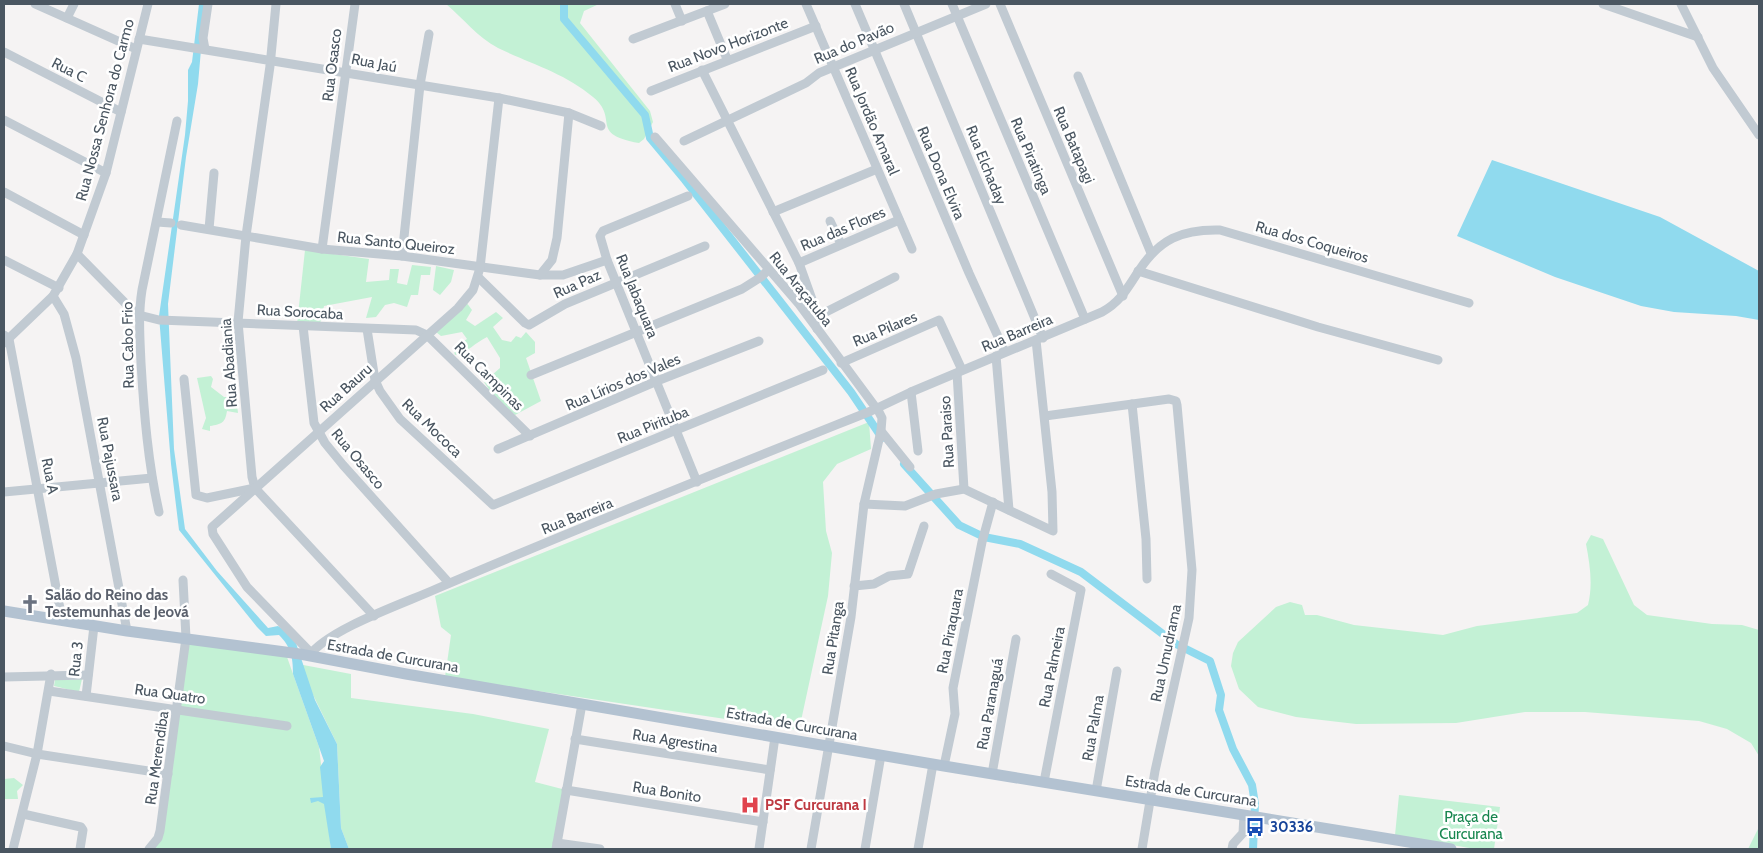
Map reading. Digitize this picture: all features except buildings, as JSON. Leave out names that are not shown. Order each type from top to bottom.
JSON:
[{"type":"main road","name":"Estrada de Curcurana","points":[[4,610],[127,631],[307,654],[582,704],[938,765],[1270,819],[1391,844],[1451,849]]},
{"type":"street","points":[[35,4],[136,49]]},
{"type":"street","points":[[67,18],[74,4]]},
{"type":"street","name":"Rua Nossa Senhora do Carmo","points":[[6,339],[56,292],[77,254],[106,173],[148,4]]},
{"type":"street","points":[[203,48],[208,4]]},
{"type":"street","name":"Rua Abadiania","points":[[255,488],[238,322],[246,236],[276,4]]},
{"type":"street","name":"Rua Osasco","points":[[322,249],[345,72],[356,4]]},
{"type":"street","points":[[675,4],[682,20]]},
{"type":"street","points":[[632,39],[725,4]]},
{"type":"street","name":"Rua Jordão Amaral","points":[[806,4],[912,249]]},
{"type":"street","name":"Rua Dona Elvira","points":[[855,4],[1001,354],[1010,510]]},
{"type":"street","name":"Rua Elchaday","points":[[904,4],[1039,339],[1054,529],[1053,531],[1010,510]]},
{"type":"street","name":"Rua Piratinga","points":[[952,4],[1085,319]]},
{"type":"street","name":"Rua do Pavão","points":[[684,141],[806,83],[815,74],[835,68],[956,15],[986,4]]},
{"type":"street","name":"Rua Batapagi","points":[[1000,4],[1123,296]]},
{"type":"street","points":[[1603,4],[1698,37]]},
{"type":"street","points":[[1681,4],[1713,68],[1759,135]]},
{"type":"street","points":[[707,11],[727,60]]},
{"type":"street","name":"Rua Novo Horizonte","points":[[651,91],[816,26]]},
{"type":"street","points":[[402,256],[420,86],[429,34]]},
{"type":"street","name":"Rua Jaú","points":[[139,39],[270,59],[498,98],[569,113],[600,126]]},
{"type":"street","name":"Rua C","points":[[4,52],[121,112]]},
{"type":"street","points":[[702,70],[799,263],[818,316],[816,321],[817,329]]},
{"type":"street","points":[[1078,76],[1151,253]]},
{"type":"street","name":"Rua Bauru","points":[[307,654],[247,587],[213,534],[214,524],[465,300],[479,272],[498,98]]},
{"type":"street","points":[[540,275],[552,260],[557,238],[569,113]]},
{"type":"street","points":[[4,120],[106,173]]},
{"type":"street","name":"Rua Cabo Frio","points":[[160,512],[152,478],[143,396],[140,315],[142,290],[177,121]]},
{"type":"street","name":"Rua Araçatuba","points":[[655,137],[799,304],[874,410],[882,418],[881,431],[910,467]]},
{"type":"street","points":[[773,212],[877,169]]},
{"type":"street","points":[[209,229],[214,173]]},
{"type":"street","points":[[4,192],[84,235]]},
{"type":"street","name":"Rua Jabaquara","points":[[688,196],[603,231],[600,236],[607,260],[697,482]]},
{"type":"street","name":"Rua das Flores","points":[[799,263],[899,220]]},
{"type":"street","points":[[830,221],[841,244]]},
{"type":"street","name":"Rua Santo Queiroz","points":[[157,222],[322,249],[402,256],[479,272],[563,275],[607,260]]},
{"type":"street","name":"Rua dos Coqueiros","points":[[1151,253],[1167,240],[1185,233],[1199,229],[1220,230],[1469,303]]},
{"type":"street","name":"Rua Paz","points":[[479,272],[527,325],[535,323],[554,309],[705,246]]},
{"type":"street","name":"Rua Barreira","points":[[307,654],[329,638],[450,583],[862,415],[911,392],[1085,319],[1112,306],[1123,296],[1151,253]]},
{"type":"street","points":[[77,254],[140,315]]},
{"type":"street","points":[[4,260],[56,292]]},
{"type":"street","points":[[531,375],[742,289],[761,277],[768,270]]},
{"type":"street","points":[[1138,271],[1318,327],[1438,360]]},
{"type":"street","points":[[818,316],[895,277]]},
{"type":"street","name":"Rua Pajussara","points":[[56,292],[68,326],[101,484],[127,631]]},
{"type":"street","name":"Rua Sorocaba","points":[[140,315],[160,320],[416,330],[428,335]]},
{"type":"street","name":"Rua Pilares","points":[[841,363],[940,320],[959,372]]},
{"type":"street","name":"Rua Osasco","points":[[303,326],[314,422],[318,432],[343,465],[450,583]]},
{"type":"street","name":"Rua Mococa","points":[[367,329],[374,380],[400,419],[493,505]]},
{"type":"street","name":"Rua Campinas","points":[[428,335],[530,436]]},
{"type":"street","name":"Rua A","points":[[6,339],[38,489],[62,620]]},
{"type":"street","name":"Rua Lírios dos Vales","points":[[498,449],[656,381],[760,341]]},
{"type":"street","name":"Rua Pirituba","points":[[493,505],[823,370]]},
{"type":"street","name":"Rua Paraiso","points":[[959,372],[964,489]]},
{"type":"street","points":[[184,379],[196,495],[207,498],[255,488],[374,616]]},
{"type":"street","points":[[911,392],[918,451]]},
{"type":"street","name":"Rua Umudrama","points":[[1132,404],[1169,399],[1176,401],[1192,570],[1192,593],[1185,642],[1174,678],[1150,798],[1142,849]]},
{"type":"street","points":[[1045,416],[1132,404],[1146,539],[1147,580]]},
{"type":"street","name":"Rua Pitanga","points":[[812,849],[854,586],[864,504],[881,431]]},
{"type":"street","points":[[4,492],[152,478]]},
{"type":"street","points":[[864,504],[905,506],[936,494],[964,489],[1010,510]]},
{"type":"street","name":"Rua Piraquara","points":[[918,849],[938,765],[955,714],[953,688],[982,542],[993,502]]},
{"type":"street","points":[[854,586],[874,584],[889,576],[908,574],[924,526]]},
{"type":"street","name":"Rua Palmeira","points":[[1044,782],[1081,590],[1051,574]]},
{"type":"street","name":"Rua Merendiba","points":[[149,849],[158,838],[160,831],[178,709],[186,638],[183,580]]},
{"type":"street","name":"Rua 3","points":[[86,696],[94,626]]},
{"type":"street","name":"Rua Paranaguá","points":[[992,774],[1016,639]]},
{"type":"street","name":"Rua Palma","points":[[1096,791],[1117,671]]},
{"type":"street","points":[[13,849],[37,754],[51,674]]},
{"type":"street","points":[[4,677],[51,674],[88,675]]},
{"type":"street","name":"Rua Quatro","points":[[49,691],[287,726]]},
{"type":"street","points":[[582,704],[557,846],[600,849]]},
{"type":"street","points":[[760,849],[775,737]]},
{"type":"street","name":"Rua Agrestina","points":[[575,739],[770,770]]},
{"type":"street","points":[[4,746],[37,754],[168,774]]},
{"type":"street","points":[[865,849],[881,755]]},
{"type":"street","name":"Rua Bonito","points":[[566,790],[764,822]]},
{"type":"street","points":[[22,814],[77,825],[83,830],[80,849]]},
{"type":"street","points":[[1232,849],[1233,844],[1243,832],[1246,815]]},
{"type":"green space","points":[[446,4],[599,4],[584,11],[580,23],[650,111],[653,122],[644,139],[639,143],[614,135],[609,130],[601,105],[593,97],[571,81],[490,44]]},
{"type":"green space","points":[[305,250],[369,259],[366,282],[389,280],[390,269],[399,269],[397,283],[407,285],[412,265],[431,267],[430,275],[421,275],[418,295],[411,295],[407,307],[394,303],[385,305],[376,317],[366,318],[372,297],[324,306],[320,324],[297,324]]},
{"type":"green space","points":[[436,266],[454,270],[451,282],[440,295],[433,290]]},
{"type":"green space","points":[[466,302],[472,310],[466,320],[475,326],[496,312],[503,318],[493,327],[502,340],[511,342],[516,336],[521,338],[526,332],[535,342],[535,353],[526,358],[541,401],[515,415],[494,397],[484,382],[500,368],[500,358],[487,337],[464,352],[455,355],[453,348],[467,339],[462,332],[441,336],[436,332]]},
{"type":"green space","points":[[211,376],[213,379],[211,387],[224,397],[236,397],[238,413],[227,411],[224,420],[220,424],[210,426],[210,431],[202,429],[206,418],[197,378]]},
{"type":"green space","points":[[869,422],[871,449],[837,464],[823,482],[826,531],[832,553],[828,596],[799,730],[445,677],[451,635],[441,627],[435,596]]},
{"type":"green space","points":[[1591,535],[1603,539],[1634,605],[1647,615],[1712,624],[1742,625],[1759,630],[1759,756],[1751,743],[1727,729],[1699,721],[1585,712],[1525,712],[1456,723],[1356,724],[1296,717],[1258,707],[1239,689],[1231,666],[1233,653],[1238,642],[1276,607],[1290,602],[1302,605],[1305,615],[1317,615],[1354,625],[1443,635],[1477,626],[1577,613],[1588,605],[1590,597],[1589,560],[1586,544]]},
{"type":"green space","points":[[185,643],[287,657],[319,747],[331,849],[152,849],[161,838]]},
{"type":"green space","points":[[298,664],[351,674],[351,698],[473,714],[549,729],[535,782],[566,790],[554,849],[349,849],[341,828],[337,744]]},
{"type":"green space","points":[[82,679],[79,692],[54,686],[55,680]]},
{"type":"green space","points":[[14,778],[23,785],[17,791],[18,799],[4,799],[4,779]]},
{"type":"green space","name":"Praça de Curcurana","points":[[1399,795],[1500,807],[1494,849],[1475,849],[1395,835]]},
{"type":"green space","points":[[1759,827],[1759,849],[1748,849]]},
{"type":"water","points":[[199,4],[205,4],[198,84],[186,157],[168,304],[174,449],[185,529],[217,571],[268,628],[278,626],[288,632],[296,643],[315,700],[337,744],[341,828],[349,849],[331,849],[324,804],[318,801],[311,803],[310,798],[323,797],[320,767],[324,761],[293,674],[293,662],[289,648],[279,635],[266,636],[257,627],[179,530],[171,464],[159,316],[185,135],[188,70],[192,62]]},
{"type":"water","points":[[1492,160],[1660,217],[1759,271],[1759,320],[1736,316],[1674,312],[1641,306],[1555,277],[1457,236]]},
{"type":"waterway","points":[[564,4],[564,19],[645,115],[650,138],[851,392],[882,438]]},
{"type":"waterway","points":[[904,464],[959,525],[984,537],[1020,544],[1081,572],[1176,644],[1210,661],[1221,695],[1219,710],[1233,749],[1252,785],[1255,804],[1253,849]]},
{"type":"place","name":"Salão do Reino das Testemunhas de Jeová","points":[[30,604]]},
{"type":"place","name":"PSF Curcurana I","points":[[750,805]]},
{"type":"place","name":"30336","points":[[1255,827]]}]
